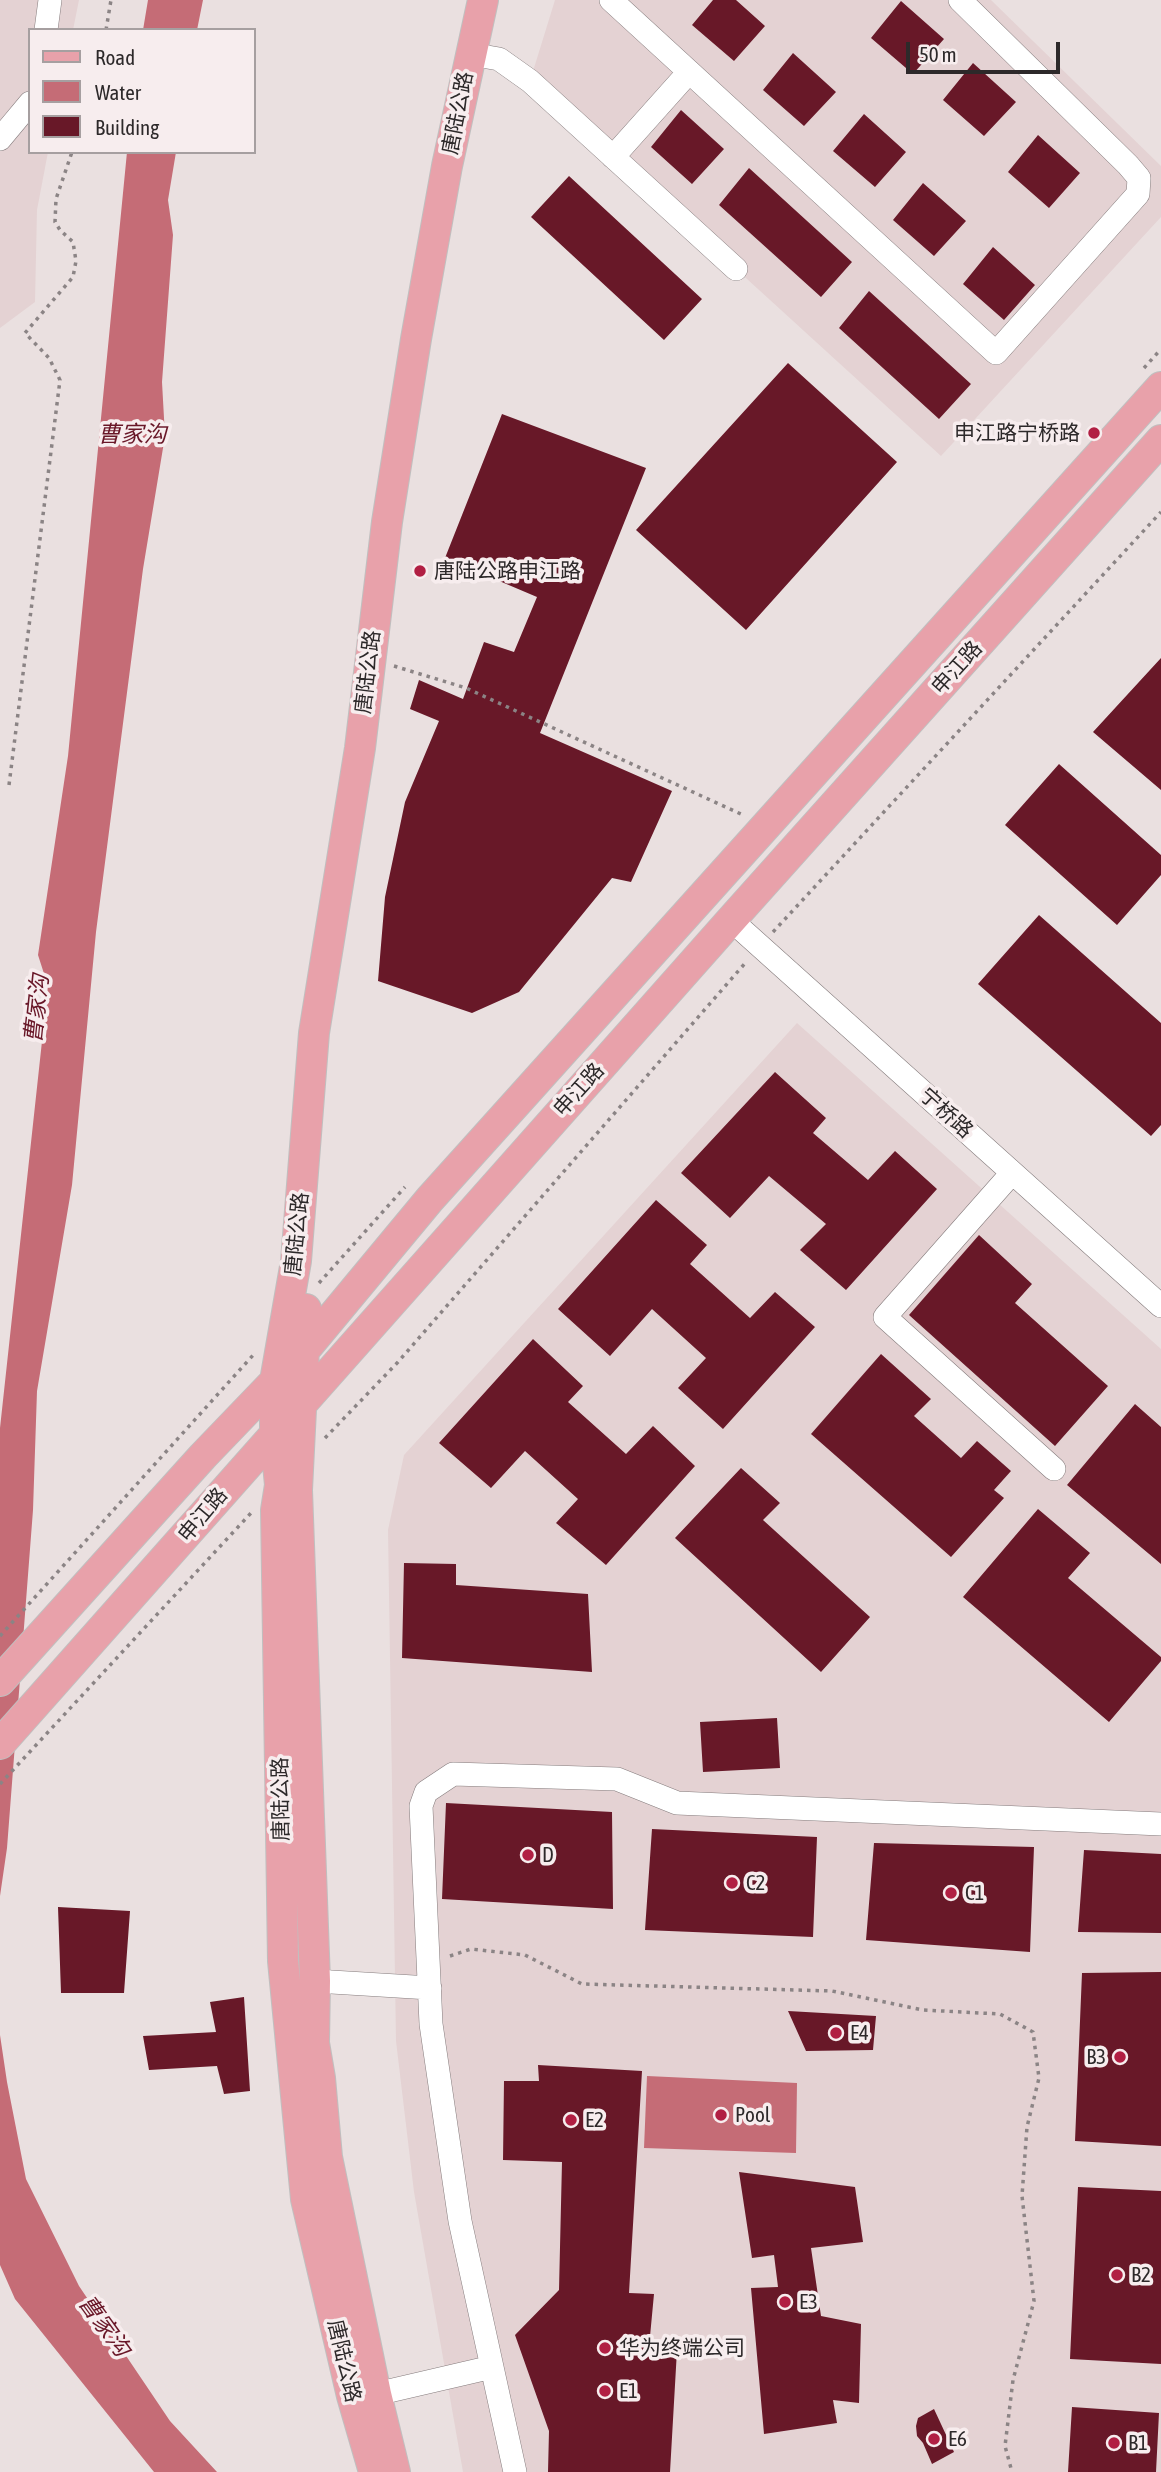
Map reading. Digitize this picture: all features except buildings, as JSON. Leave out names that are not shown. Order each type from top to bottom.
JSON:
[{"type":"main road","name":"唐陆公路","points":[[374,2472],[352,2396],[306,2199],[284,1974],[276,1510],[290,1474],[300,1407],[319,1122],[332,1017],[364,835],[387,664],[400,540],[450,251],[482,0]]},
{"type":"main road","name":"唐陆公路","points":[[395,2472],[376,2394],[327,2157],[314,2043],[315,1981],[297,1490],[275,1434],[275,1381],[296,1261],[314,1033],[360,748],[387,522],[416,339],[477,55],[498,0]]},
{"type":"main road","name":"申江路","points":[[0,1681],[178,1484],[303,1352],[430,1199],[1161,387]]},
{"type":"main road","name":"申江路","points":[[0,1744],[386,1307],[1161,440]]},
{"type":"street","points":[[46,28],[50,0]]},
{"type":"street","points":[[611,0],[996,353],[1138,194],[1139,178],[960,0]]},
{"type":"street","points":[[477,55],[499,59],[530,81],[736,269]]},
{"type":"street","points":[[613,156],[689,72]]},
{"type":"street","points":[[0,139],[28,105]]},
{"type":"street","name":"宁桥路","points":[[731,920],[1161,1306]]},
{"type":"street","points":[[1013,1173],[885,1317],[1054,1469]]},
{"type":"street","points":[[514,2472],[460,2221],[432,2024],[421,1806],[426,1792],[453,1774],[617,1780],[677,1803],[1161,1824]]},
{"type":"street","points":[[315,1981],[430,1988]]},
{"type":"street","points":[[376,2394],[492,2367]]},
{"type":"path","points":[[106,28],[111,0]]},
{"type":"path","points":[[9,785],[60,380],[49,358],[25,333],[73,277],[76,261],[73,242],[55,222],[56,199],[71,154]]},
{"type":"path","points":[[0,1784],[177,1593],[398,1362],[760,946],[1161,512]]},
{"type":"path","points":[[387,664],[466,688],[743,815]]},
{"type":"path","points":[[0,1636],[166,1449]]},
{"type":"path","points":[[429,1963],[471,1949],[525,1955],[582,1984],[832,1991],[923,2010],[1000,2014],[1033,2032],[1039,2078],[1027,2127],[1023,2196],[1034,2301],[1013,2380],[1005,2446],[1012,2472]]},
{"type":"shaded area","points":[[0,0],[79,0],[73,28],[28,28],[28,154],[48,154],[37,210],[35,302],[0,328]]},
{"type":"shaded area","points":[[555,0],[991,0],[1161,166],[1161,217],[941,456],[530,81]]},
{"type":"shaded area","points":[[797,1023],[1161,1349],[1161,2472],[463,2472],[414,2192],[396,2041],[388,1530],[404,1455]]},
{"type":"water","points":[[148,0],[203,0],[197,28],[143,28]]},
{"type":"water","name":"曹家沟","points":[[127,154],[176,154],[168,200],[173,235],[162,382],[165,436],[143,569],[96,932],[72,1185],[37,1391],[33,1510],[7,1848],[0,1896],[0,1428],[48,986],[38,955],[68,756]]},
{"type":"water","name":"曹家沟","points":[[0,2035],[26,2179],[79,2286],[170,2421],[217,2472],[154,2472],[15,2299],[0,2265]]},
{"type":"water","name":"Pool","points":[[647,2076],[797,2083],[796,2153],[644,2148]]},
{"type":"place","name":"申江路宁桥路","points":[[1094,433]]},
{"type":"place","name":"唐陆公路申江路","points":[[420,571]]},
{"type":"place","name":"D","points":[[528,1855]]},
{"type":"place","name":"C2","points":[[732,1883]]},
{"type":"place","name":"C1","points":[[951,1893]]},
{"type":"place","name":"E4","points":[[836,2033]]},
{"type":"place","name":"B3","points":[[1120,2057]]},
{"type":"place","name":"Pool","points":[[721,2115]]},
{"type":"place","name":"E2","points":[[571,2120]]},
{"type":"place","name":"B2","points":[[1117,2275]]},
{"type":"place","name":"E3","points":[[785,2302]]},
{"type":"place","name":"华为终端公司","points":[[605,2348]]},
{"type":"place","name":"E1","points":[[605,2391]]},
{"type":"place","name":"E6","points":[[934,2439]]},
{"type":"place","name":"B1","points":[[1114,2443]]}]
